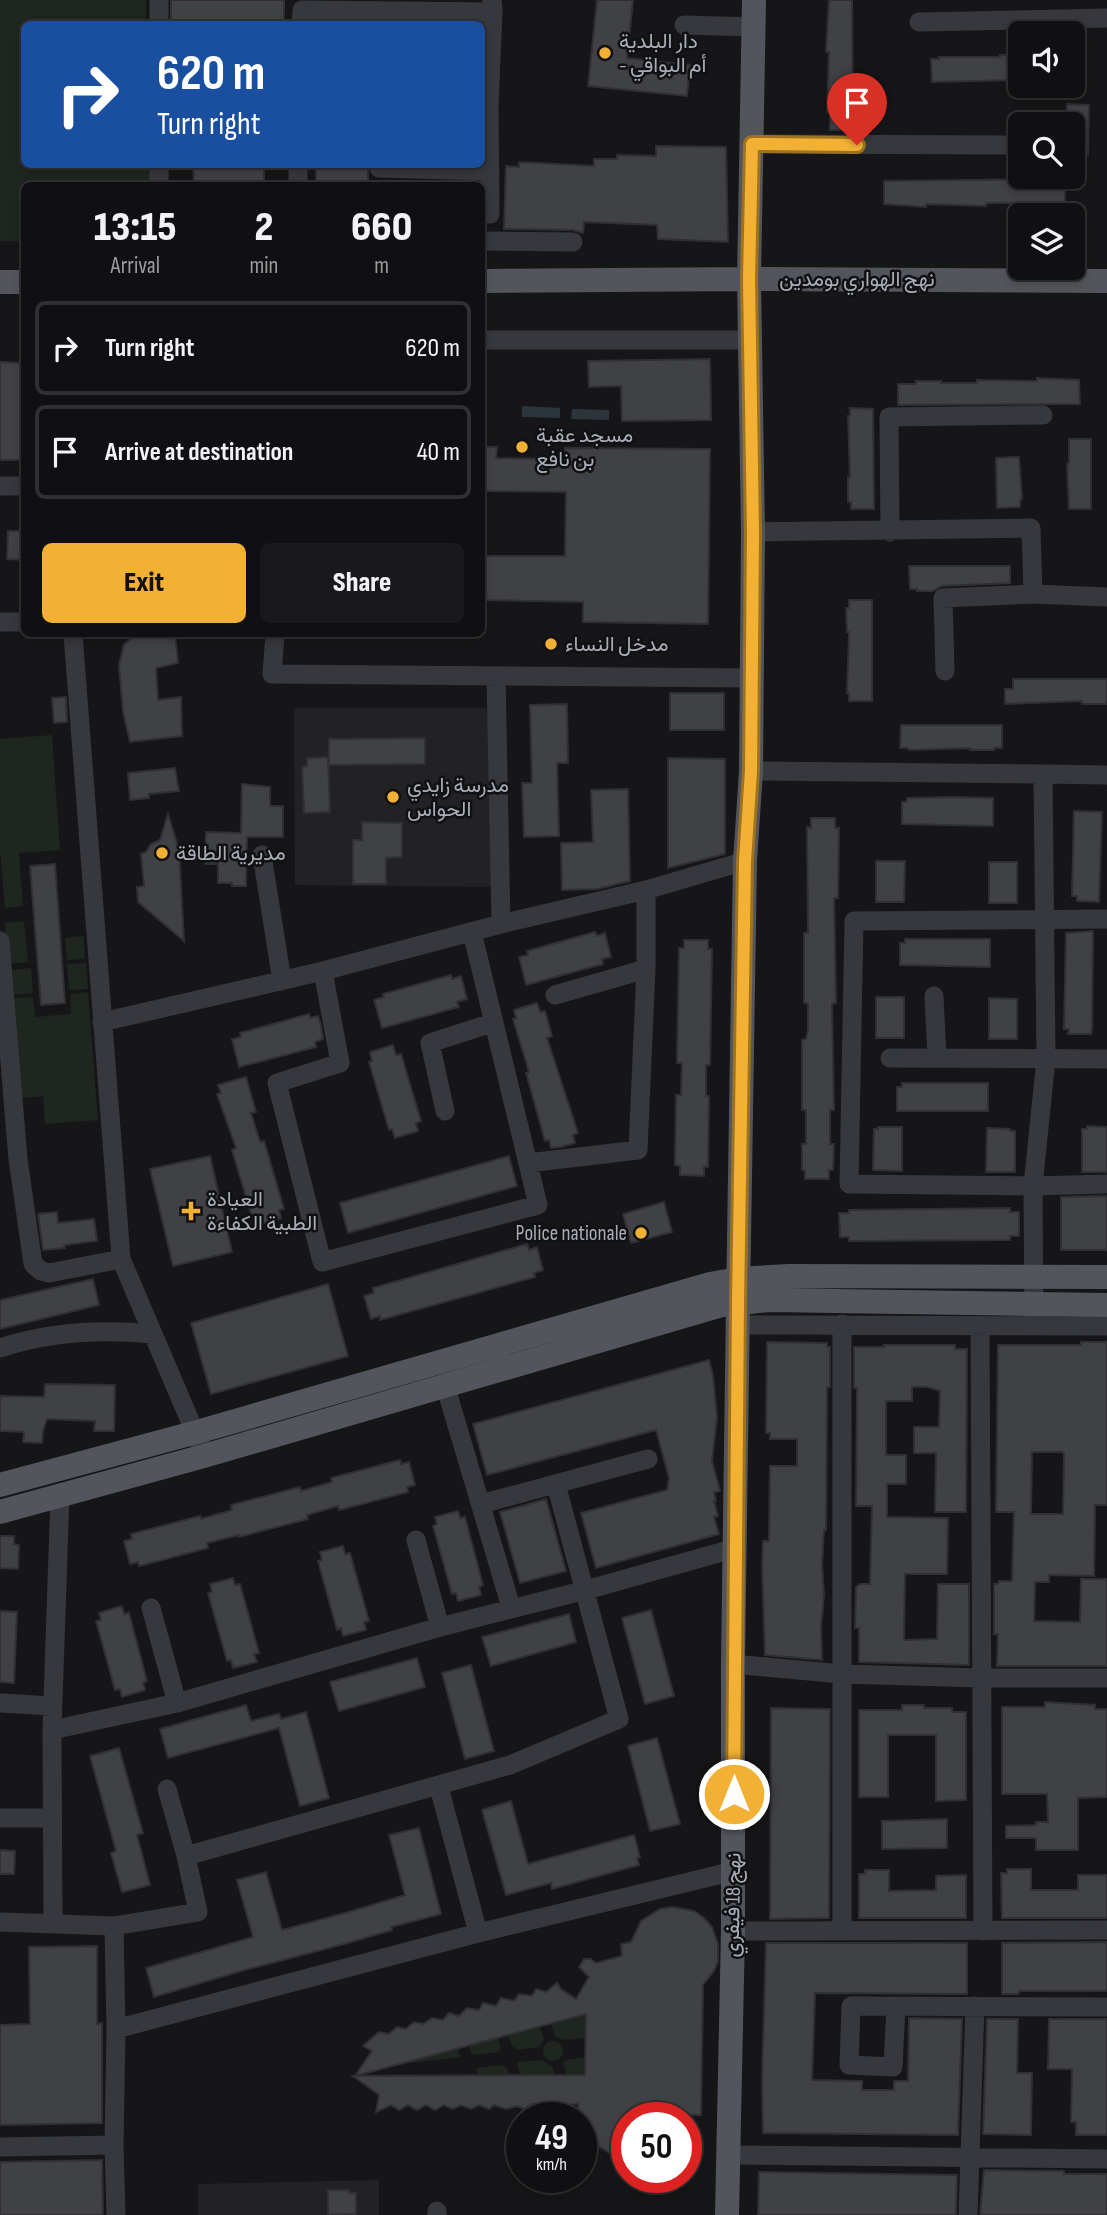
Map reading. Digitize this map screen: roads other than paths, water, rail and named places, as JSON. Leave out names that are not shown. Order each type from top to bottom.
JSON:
[{"type":"main road","name":"نهج 18 فيفري","points":[[727,2215],[734,1871],[733,1664],[745,861],[751,771],[753,532],[749,279],[754,0]]},
{"type":"main road","name":"نهج الهواري بومدين","points":[[485,281],[1107,281]]},
{"type":"main road","points":[[0,282],[21,282]]},
{"type":"main road","points":[[0,1485],[197,1432],[688,1290],[738,1302],[789,1276],[1107,1277]]},
{"type":"main road","points":[[0,1512],[204,1456],[705,1309],[738,1302],[779,1300],[1034,1316],[1107,1305]]},
{"type":"street","points":[[159,0],[159,21]]},
{"type":"street","points":[[302,11],[492,6],[485,106],[490,214]]},
{"type":"street","points":[[919,22],[1107,18]]},
{"type":"street","points":[[684,25],[754,27]]},
{"type":"street","points":[[752,144],[1008,145]]},
{"type":"street","points":[[379,168],[490,171]]},
{"type":"street","points":[[485,241],[573,242]]},
{"type":"street","points":[[485,341],[751,340]]},
{"type":"street","points":[[890,532],[889,417],[1043,415]]},
{"type":"street","points":[[0,486],[21,486]]},
{"type":"street","points":[[753,532],[1031,528],[1033,594]]},
{"type":"street","points":[[945,671],[943,598],[1033,594],[1107,597]]},
{"type":"street","points":[[0,622],[21,622]]},
{"type":"street","points":[[73,637],[121,1259],[197,1432],[204,1456]]},
{"type":"street","points":[[275,637],[272,674],[751,677]]},
{"type":"street","points":[[496,676],[500,924]]},
{"type":"street","points":[[751,771],[1107,775]]},
{"type":"street","points":[[1034,1316],[1033,1186],[1046,1059],[1043,774]]},
{"type":"street","points":[[262,855],[282,981]]},
{"type":"street","points":[[102,1022],[323,971],[500,924],[646,890],[745,861]]},
{"type":"street","points":[[528,1163],[638,1150],[646,969],[646,890]]},
{"type":"street","points":[[1107,919],[854,921],[849,1184],[1107,1184]]},
{"type":"street","points":[[323,971],[340,1063],[277,1083],[322,1262],[538,1205],[472,932]]},
{"type":"street","points":[[0,941],[9,1160],[32,1257],[37,1268],[49,1273],[121,1259]]},
{"type":"street","points":[[555,995],[646,969]]},
{"type":"street","points":[[934,996],[937,1058]]},
{"type":"street","points":[[445,1111],[430,1043],[492,1023]]},
{"type":"street","points":[[890,1058],[1107,1059]]},
{"type":"street","points":[[738,1302],[842,1324],[980,1326],[1034,1316],[1107,1326]]},
{"type":"street","points":[[842,1324],[842,1931]]},
{"type":"street","points":[[980,1326],[983,1931]]},
{"type":"street","points":[[0,1348],[24,1340],[114,1330],[152,1334]]},
{"type":"street","points":[[445,1385],[511,1607]]},
{"type":"street","points":[[481,1504],[648,1459]]},
{"type":"street","points":[[186,1856],[510,1765],[619,1719],[556,1484]]},
{"type":"street","points":[[53,1922],[52,1706],[60,1495]]},
{"type":"street","points":[[416,1540],[440,1627]]},
{"type":"street","points":[[52,1730],[177,1703],[511,1607],[586,1590],[736,1548]]},
{"type":"street","points":[[151,1608],[177,1703]]},
{"type":"street","points":[[733,1664],[842,1674],[1107,1678]]},
{"type":"street","points":[[0,1703],[52,1706]]},
{"type":"street","points":[[439,1787],[478,1933]]},
{"type":"street","points":[[0,1922],[114,1926],[198,1912],[167,1788]]},
{"type":"street","points":[[0,1818],[51,1818]]},
{"type":"street","points":[[116,2029],[478,1933],[734,1871]]},
{"type":"street","points":[[114,1926],[116,2215]]},
{"type":"street","points":[[733,1931],[1107,1930]]},
{"type":"street","points":[[896,2006],[1107,2007]]},
{"type":"street","points":[[968,2215],[975,2006]]},
{"type":"street","points":[[0,2147],[114,2144]]},
{"type":"street","points":[[729,2155],[1107,2159]]},
{"type":"place","name":"دار البلدية - أم البواقي","points":[[605,53]]},
{"type":"place","name":"مسجد عقبة بن نافع","points":[[522,447]]},
{"type":"place","name":"مدخل النساء","points":[[551,644]]},
{"type":"place","name":"مدرسة زايدي الحواس","points":[[393,797]]},
{"type":"place","name":"مديرية الطاقة","points":[[162,853]]},
{"type":"place","name":"العيادة الطبية الكفاءة","points":[[191,1211]]},
{"type":"place","name":"Police nationale","points":[[641,1233]]}]
